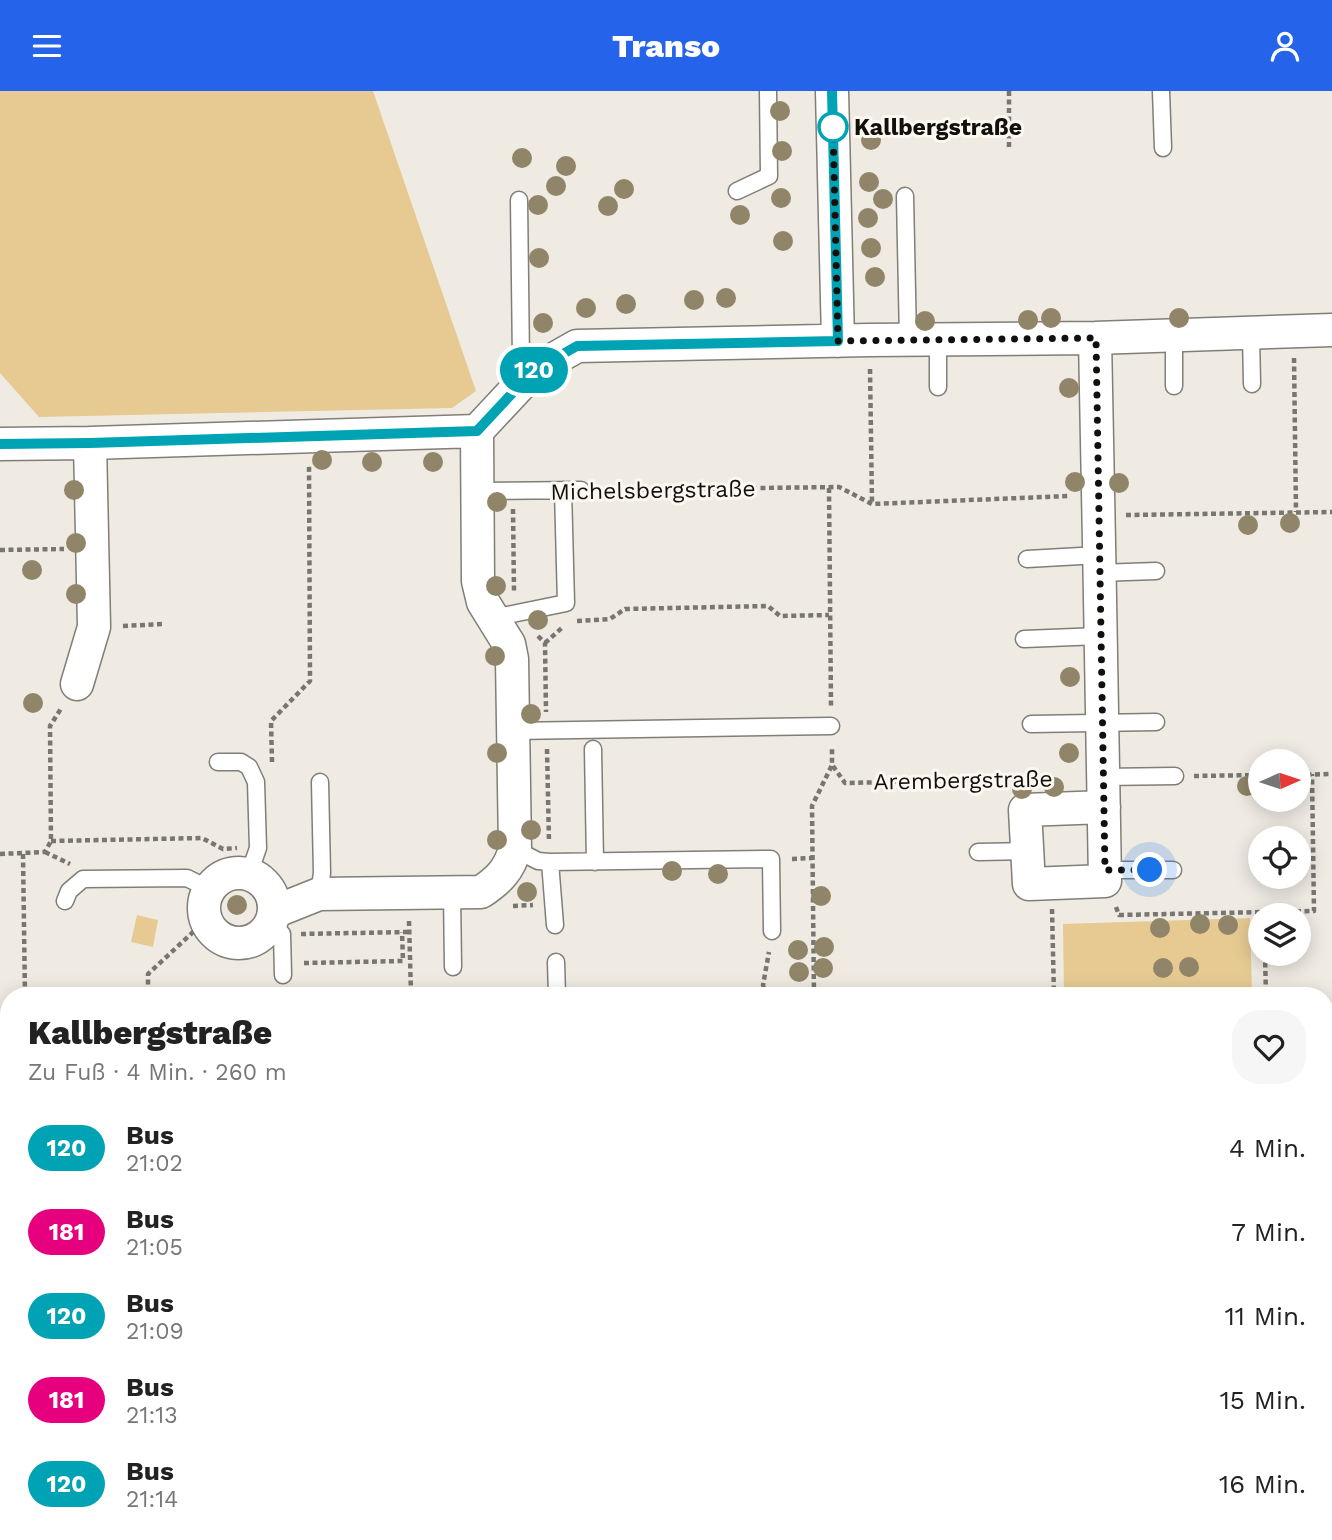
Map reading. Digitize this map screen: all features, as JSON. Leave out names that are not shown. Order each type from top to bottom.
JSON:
[{"type":"street","points":[[832,91],[838,341]]},
{"type":"street","points":[[275,923],[269,888],[254,861],[240,872],[216,880],[204,901],[206,920],[216,935],[227,941],[240,943],[262,934],[319,894],[481,892],[497,881],[511,863],[515,849],[512,659],[509,644],[483,602],[478,580],[477,431],[533,371],[577,346],[1096,338],[1332,330]]},
{"type":"street","points":[[1051,884],[1105,875],[1096,338]]},
{"type":"street","points":[[0,444],[477,431]]},
{"type":"street","points":[[77,684],[94,627],[90,443]]},
{"type":"street","name":"Arembergstraße","points":[[1051,884],[1029,884],[1025,810],[1103,792]]},
{"type":"lane","points":[[737,191],[769,176],[768,91]]},
{"type":"lane","points":[[1161,91],[1163,148]]},
{"type":"lane","points":[[905,196],[923,339],[938,387]]},
{"type":"lane","points":[[519,200],[521,361],[533,371]]},
{"type":"lane","points":[[1251,334],[1252,384]]},
{"type":"lane","points":[[1174,336],[1174,386]]},
{"type":"lane","name":"Michelsbergstraße","points":[[477,491],[581,490]]},
{"type":"lane","points":[[492,618],[566,603],[563,491]]},
{"type":"lane","points":[[1027,559],[1156,571]]},
{"type":"lane","points":[[1024,639],[1100,636]]},
{"type":"lane","points":[[1031,724],[1156,722]]},
{"type":"lane","points":[[513,731],[831,726]]},
{"type":"lane","points":[[593,749],[595,862]]},
{"type":"lane","points":[[218,762],[241,762],[253,773],[256,782],[254,861]]},
{"type":"lane","name":"Arembergstraße","points":[[1103,792],[1175,776]]},
{"type":"lane","points":[[319,894],[320,782]]},
{"type":"lane","points":[[515,849],[538,861],[550,862],[771,859],[772,931]]},
{"type":"lane","points":[[978,852],[1027,851]]},
{"type":"lane","points":[[550,862],[555,925]]},
{"type":"lane","points":[[1105,875],[1173,870]]},
{"type":"lane","points":[[65,901],[69,891],[83,879],[187,878],[209,889]]},
{"type":"lane","points":[[452,893],[453,967]]},
{"type":"lane","points":[[275,923],[283,975]]},
{"type":"lane","points":[[556,961],[557,987]]},
{"type":"path","points":[[1009,91],[1009,149]]},
{"type":"path","points":[[1293,333],[1296,512]]},
{"type":"path","points":[[869,340],[872,504],[1098,505],[1332,512]]},
{"type":"path","points":[[272,771],[271,721],[310,681],[309,436]]},
{"type":"path","points":[[814,987],[812,806],[832,765],[829,488]]},
{"type":"path","name":"Michelsbergstraße","points":[[581,490],[839,488],[872,504]]},
{"type":"path","points":[[0,550],[92,548]]},
{"type":"path","points":[[545,643],[569,621],[610,619],[625,609],[768,606],[780,616],[829,615]]},
{"type":"path","points":[[94,627],[164,624]]},
{"type":"path","points":[[0,854],[45,852],[51,841],[50,726],[77,684]]},
{"type":"path","name":"Arembergstraße","points":[[832,765],[845,783],[1032,779]]},
{"type":"path","points":[[1311,911],[1314,911],[1312,774],[1332,774]]},
{"type":"path","points":[[1175,776],[1248,775]]},
{"type":"path","points":[[51,841],[202,838],[254,861]]},
{"type":"path","points":[[23,854],[24,987]]},
{"type":"path","points":[[1105,875],[1119,915],[1248,914]]},
{"type":"path","points":[[1051,884],[1054,987]]},
{"type":"path","points":[[148,987],[148,974],[206,920]]},
{"type":"path","points":[[275,923],[409,932],[411,987]]},
{"type":"path","points":[[764,987],[772,931]]},
{"type":"path","points":[[302,973],[302,963],[403,961],[402,932]]},
{"type":"path","points":[[1265,966],[1266,987]]},
{"type":"shaded area","points":[[0,91],[373,91],[476,391],[452,408],[39,417],[0,373]]},
{"type":"shaded area","points":[[137,915],[158,920],[153,947],[131,942]]},
{"type":"shaded area","points":[[1248,918],[1248,966],[1251,966],[1252,987],[1064,987],[1063,924]]},
{"type":"bus line","name":"120","points":[[0,444],[477,431],[533,371],[577,346],[838,341],[832,91]]},
{"type":"place","name":"Kallbergstraße","points":[[833,127]]},
{"type":"route","points":[[833,127],[838,341],[1096,338],[1105,870],[1150,870]]}]
